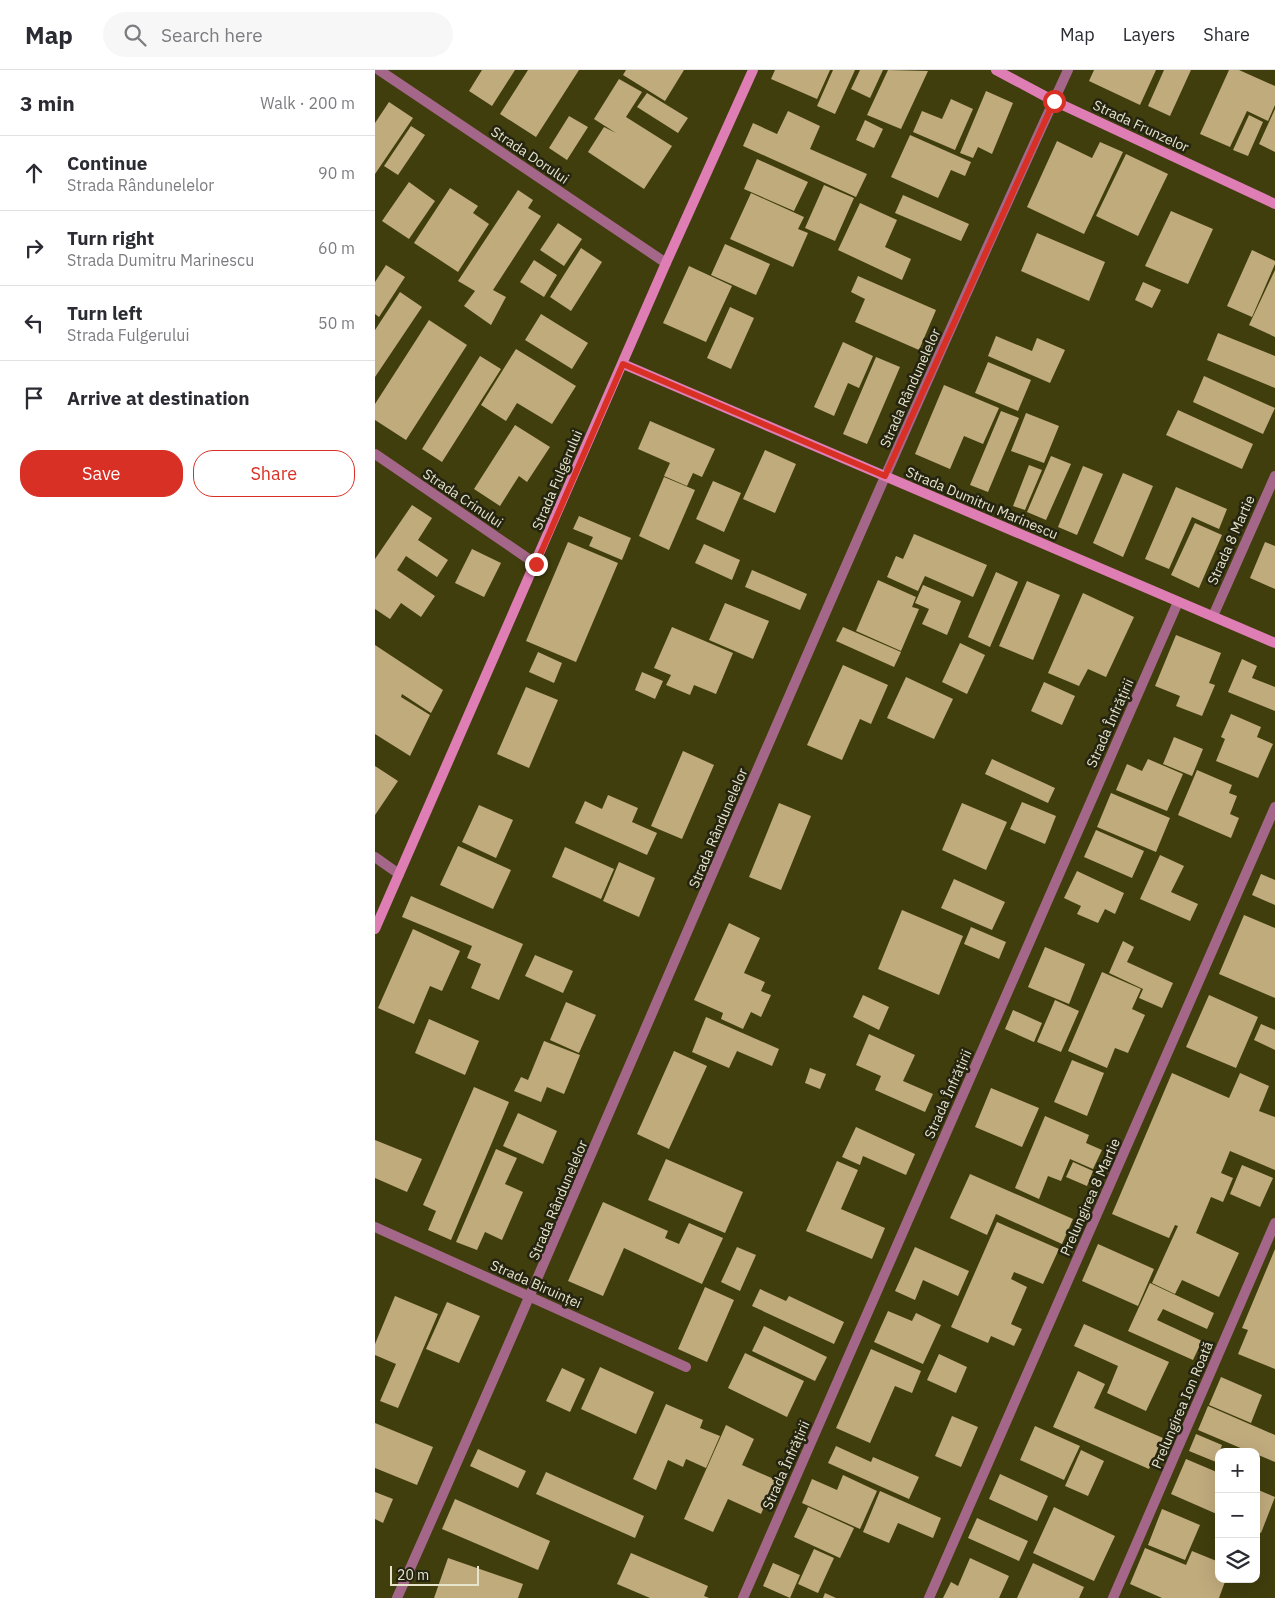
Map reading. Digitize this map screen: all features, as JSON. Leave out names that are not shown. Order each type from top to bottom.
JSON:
[{"type":"street","name":"Strada Dorului","points":[[379,70],[666,263]]},
{"type":"street","name":"Strada Fulgerului","points":[[375,929],[666,263],[753,70]]},
{"type":"street","name":"Strada Frunzelor","points":[[996,70],[1054,101],[1275,204]]},
{"type":"street","name":"Strada Rândunelelor","points":[[397,1598],[531,1296],[885,476],[1068,70]]},
{"type":"street","name":"Strada Dumitru Marinescu","points":[[623,364],[1275,643]]},
{"type":"street","name":"Strada Crinului","points":[[375,454],[536,564]]},
{"type":"street","name":"Strada 8 Martie","points":[[1213,616],[1275,476]]},
{"type":"street","name":"Strada Înfrățirii","points":[[743,1598],[1179,602]]},
{"type":"street","name":"Prelungirea 8 Martie","points":[[929,1598],[1275,807]]},
{"type":"street","points":[[375,857],[399,874]]},
{"type":"street","name":"Prelungirea Ion Roată","points":[[1113,1598],[1275,1223]]},
{"type":"street","name":"Strada Biruinței","points":[[375,1228],[531,1296],[686,1367]]},
{"type":"building","points":[[482,70],[515,70],[492,106],[469,91]]},
{"type":"building","points":[[528,70],[579,70],[536,137],[500,114]]},
{"type":"building","points":[[626,70],[684,70],[665,101],[623,75]]},
{"type":"building","points":[[775,70],[830,70],[817,99],[771,79]]},
{"type":"building","points":[[833,70],[855,70],[835,114],[817,106]]},
{"type":"building","points":[[860,70],[883,70],[870,98],[851,89]]},
{"type":"building","points":[[888,70],[928,71],[901,129],[867,115]]},
{"type":"building","points":[[1094,70],[1156,70],[1140,105],[1089,81]]},
{"type":"building","points":[[1164,70],[1191,70],[1170,116],[1148,106]]},
{"type":"building","points":[[1229,70],[1239,70],[1275,86],[1275,105],[1268,121],[1247,111],[1230,147],[1200,134]]},
{"type":"building","points":[[619,79],[642,92],[626,117],[672,146],[644,189],[588,152],[604,127],[616,133],[594,119]]},
{"type":"building","points":[[986,91],[1013,103],[992,154],[978,147],[973,158],[960,153]]},
{"type":"building","points":[[647,93],[688,118],[678,133],[637,107]]},
{"type":"building","points":[[951,99],[973,109],[955,150],[913,132],[922,111],[942,119]]},
{"type":"building","points":[[389,102],[413,118],[375,174],[375,123]]},
{"type":"building","points":[[1275,109],[1275,152],[1259,144]]},
{"type":"building","points":[[788,111],[820,126],[810,149],[867,174],[856,197],[743,146],[753,123],[777,134]]},
{"type":"building","points":[[1249,115],[1263,122],[1248,156],[1233,150]]},
{"type":"building","points":[[569,116],[588,127],[567,160],[549,148]]},
{"type":"building","points":[[865,120],[883,129],[874,148],[856,140]]},
{"type":"building","points":[[411,126],[425,135],[398,175],[384,166]]},
{"type":"building","points":[[910,135],[971,162],[965,176],[951,170],[938,198],[891,177]]},
{"type":"building","points":[[1057,141],[1092,158],[1100,142],[1123,152],[1084,234],[1027,207]]},
{"type":"building","points":[[1126,154],[1168,174],[1138,236],[1096,216]]},
{"type":"building","points":[[757,159],[808,182],[794,211],[744,189]]},
{"type":"building","points":[[409,182],[435,201],[409,239],[382,221]]},
{"type":"building","points":[[824,185],[854,198],[835,241],[805,228]]},
{"type":"building","points":[[450,188],[478,206],[473,213],[489,224],[458,272],[414,243]]},
{"type":"building","points":[[518,190],[533,200],[528,208],[541,216],[493,290],[506,297],[491,325],[464,306],[475,291],[458,281]]},
{"type":"building","points":[[751,193],[804,217],[798,229],[808,233],[793,267],[730,239]]},
{"type":"building","points":[[903,195],[969,224],[961,241],[895,213]]},
{"type":"building","points":[[860,203],[897,220],[885,247],[911,259],[902,280],[838,250]]},
{"type":"building","points":[[1171,211],[1213,229],[1188,284],[1145,266]]},
{"type":"building","points":[[558,223],[582,239],[564,266],[540,250]]},
{"type":"building","points":[[1037,233],[1105,262],[1089,301],[1021,271]]},
{"type":"building","points":[[725,244],[770,264],[756,295],[711,275]]},
{"type":"building","points":[[581,248],[602,262],[571,311],[550,297]]},
{"type":"building","points":[[1252,250],[1275,261],[1275,264],[1252,317],[1227,306]]},
{"type":"building","points":[[534,260],[557,275],[544,297],[520,282]]},
{"type":"building","points":[[386,265],[405,277],[379,317],[375,314],[375,282]]},
{"type":"building","points":[[689,266],[732,286],[706,342],[663,323]]},
{"type":"building","points":[[1275,270],[1275,337],[1249,325]]},
{"type":"building","points":[[858,276],[936,310],[919,350],[855,322],[865,299],[851,292]]},
{"type":"building","points":[[1143,282],[1161,290],[1152,308],[1135,300]]},
{"type":"building","points":[[400,292],[422,307],[375,377],[375,330]]},
{"type":"building","points":[[730,307],[754,318],[731,369],[707,358]]},
{"type":"building","points":[[541,314],[588,343],[572,369],[525,340]]},
{"type":"building","points":[[429,320],[467,345],[406,440],[375,420],[375,404]]},
{"type":"building","points":[[1218,333],[1275,356],[1275,388],[1207,360]]},
{"type":"building","points":[[996,336],[1032,351],[1037,338],[1065,350],[1050,383],[988,356]]},
{"type":"building","points":[[843,342],[873,356],[859,388],[848,383],[834,416],[814,407]]},
{"type":"building","points":[[516,349],[576,386],[552,424],[517,403],[506,421],[481,405]]},
{"type":"building","points":[[480,356],[501,369],[442,462],[422,449]]},
{"type":"building","points":[[876,357],[900,367],[867,444],[843,434]]},
{"type":"building","points":[[988,362],[1031,380],[1018,411],[975,393]]},
{"type":"building","points":[[1204,376],[1275,408],[1263,434],[1193,402]]},
{"type":"building","points":[[944,385],[999,408],[983,444],[964,436],[950,469],[915,454]]},
{"type":"building","points":[[1178,410],[1253,444],[1242,469],[1166,435]]},
{"type":"building","points":[[1001,411],[1019,418],[988,492],[970,485]]},
{"type":"building","points":[[1026,413],[1059,426],[1044,463],[1011,451]]},
{"type":"building","points":[[650,421],[715,449],[702,477],[693,473],[687,486],[664,476],[670,463],[638,449]]},
{"type":"building","points":[[515,425],[550,447],[527,482],[519,476],[500,506],[474,489]]},
{"type":"building","points":[[765,450],[796,464],[775,513],[743,499]]},
{"type":"building","points":[[1051,456],[1071,464],[1046,520],[1027,512]]},
{"type":"building","points":[[1029,465],[1042,470],[1025,510],[1013,506]]},
{"type":"building","points":[[1083,466],[1103,474],[1077,535],[1058,527]]},
{"type":"building","points":[[1123,473],[1153,486],[1123,557],[1093,543]]},
{"type":"building","points":[[664,477],[695,490],[669,550],[639,536]]},
{"type":"building","points":[[713,481],[741,493],[724,532],[696,519]]},
{"type":"building","points":[[1176,487],[1227,509],[1219,529],[1192,517],[1169,569],[1145,559]]},
{"type":"building","points":[[412,505],[432,518],[418,540],[448,560],[437,577],[406,556],[397,570],[435,596],[421,617],[401,603],[390,619],[375,609],[375,559]]},
{"type":"building","points":[[579,516],[631,538],[622,560],[589,546],[593,537],[573,529]]},
{"type":"building","points":[[1195,523],[1222,535],[1199,588],[1171,575]]},
{"type":"building","points":[[914,534],[987,565],[973,597],[925,576],[918,591],[887,577],[896,556],[903,559]]},
{"type":"building","points":[[568,542],[618,563],[576,662],[526,641]]},
{"type":"building","points":[[1265,542],[1275,546],[1275,589],[1250,578]]},
{"type":"building","points":[[704,544],[740,560],[732,580],[695,563]]},
{"type":"building","points":[[472,549],[501,563],[484,597],[455,583]]},
{"type":"building","points":[[752,570],[807,594],[800,610],[745,587]]},
{"type":"building","points":[[996,572],[1018,582],[990,647],[968,637]]},
{"type":"building","points":[[878,580],[916,597],[912,607],[919,609],[901,651],[856,631]]},
{"type":"building","points":[[1027,581],[1060,595],[1033,660],[999,646]]},
{"type":"building","points":[[923,585],[961,601],[947,635],[922,624],[929,609],[915,603]]},
{"type":"building","points":[[1083,593],[1134,617],[1106,677],[1088,669],[1079,686],[1048,673]]},
{"type":"building","points":[[725,603],[769,621],[753,659],[709,640]]},
{"type":"building","points":[[672,627],[733,653],[716,694],[694,685],[690,695],[666,685],[671,675],[654,668]]},
{"type":"building","points":[[843,627],[901,652],[894,667],[836,641]]},
{"type":"building","points":[[1176,635],[1221,653],[1209,683],[1215,685],[1202,716],[1176,706],[1180,696],[1155,686]]},
{"type":"building","points":[[960,643],[985,655],[967,694],[942,682]]},
{"type":"building","points":[[375,645],[443,690],[431,713],[402,694],[401,697],[430,715],[410,756],[375,734]]},
{"type":"building","points":[[538,652],[562,663],[554,683],[529,672]]},
{"type":"building","points":[[1242,659],[1257,666],[1252,678],[1275,687],[1275,711],[1228,692]]},
{"type":"building","points":[[843,665],[888,685],[871,724],[860,719],[842,760],[807,745]]},
{"type":"building","points":[[642,672],[663,681],[655,699],[635,690]]},
{"type":"building","points":[[906,677],[953,699],[934,739],[887,718]]},
{"type":"building","points":[[1044,682],[1075,696],[1062,725],[1031,711]]},
{"type":"building","points":[[526,687],[558,700],[529,768],[497,754]]},
{"type":"building","points":[[1231,714],[1261,727],[1257,737],[1273,744],[1258,778],[1216,761],[1225,739],[1221,737]]},
{"type":"building","points":[[1174,737],[1203,749],[1192,776],[1163,764]]},
{"type":"building","points":[[683,751],[714,765],[682,839],[651,826]]},
{"type":"building","points":[[992,759],[1055,788],[1048,803],[985,774]]},
{"type":"building","points":[[1148,759],[1183,774],[1167,811],[1116,790],[1127,764],[1142,771]]},
{"type":"building","points":[[375,766],[398,781],[375,815]]},
{"type":"building","points":[[1197,770],[1232,785],[1229,793],[1237,796],[1230,814],[1239,818],[1231,838],[1178,815]]},
{"type":"building","points":[[1111,793],[1170,818],[1156,852],[1097,827]]},
{"type":"building","points":[[608,795],[638,808],[632,822],[657,833],[647,855],[575,823],[585,801],[602,809]]},
{"type":"building","points":[[1022,802],[1056,816],[1045,844],[1010,829]]},
{"type":"building","points":[[779,803],[811,816],[781,890],[749,877]]},
{"type":"building","points":[[962,803],[1007,822],[986,870],[942,850]]},
{"type":"building","points":[[479,805],[513,820],[496,858],[462,842]]},
{"type":"building","points":[[1096,830],[1144,851],[1132,878],[1084,857]]},
{"type":"building","points":[[458,846],[511,870],[493,909],[440,885]]},
{"type":"building","points":[[565,847],[614,869],[601,899],[552,877]]},
{"type":"building","points":[[1160,855],[1184,866],[1171,892],[1198,904],[1190,921],[1140,899]]},
{"type":"building","points":[[619,862],[655,878],[639,917],[603,901]]},
{"type":"building","points":[[1077,871],[1124,893],[1115,914],[1105,909],[1098,923],[1077,914],[1081,906],[1064,898]]},
{"type":"building","points":[[1261,874],[1275,880],[1275,905],[1252,895]]},
{"type":"building","points":[[954,879],[1005,902],[992,930],[941,908]]},
{"type":"building","points":[[411,896],[523,944],[499,1000],[471,988],[481,964],[467,958],[472,946],[402,917]]},
{"type":"building","points":[[902,910],[963,936],[939,995],[878,969]]},
{"type":"building","points":[[1244,915],[1275,928],[1275,998],[1219,974]]},
{"type":"building","points":[[729,923],[760,938],[744,973],[765,982],[761,991],[771,995],[761,1017],[751,1012],[743,1029],[721,1019],[723,1013],[694,1000]]},
{"type":"building","points":[[971,927],[1006,942],[999,959],[964,944]]},
{"type":"building","points":[[413,929],[460,951],[442,991],[430,986],[414,1024],[378,1008]]},
{"type":"building","points":[[1123,941],[1134,947],[1127,962],[1173,983],[1162,1008],[1139,998],[1143,989],[1109,973]]},
{"type":"building","points":[[1045,947],[1085,964],[1069,1004],[1028,987]]},
{"type":"building","points":[[535,955],[573,971],[563,993],[525,976]]},
{"type":"building","points":[[1102,972],[1141,989],[1132,1009],[1145,1015],[1128,1053],[1115,1048],[1107,1068],[1068,1051]]},
{"type":"building","points":[[863,995],[889,1007],[879,1030],[853,1017]]},
{"type":"building","points":[[1209,995],[1258,1017],[1236,1068],[1186,1047]]},
{"type":"building","points":[[1055,1000],[1079,1011],[1061,1052],[1037,1042]]},
{"type":"building","points":[[566,1002],[596,1015],[579,1053],[550,1040]]},
{"type":"building","points":[[1013,1010],[1042,1023],[1034,1042],[1005,1029]]},
{"type":"building","points":[[706,1017],[779,1049],[772,1066],[737,1051],[729,1068],[692,1052]]},
{"type":"building","points":[[429,1019],[479,1041],[465,1075],[415,1053]]},
{"type":"building","points":[[1261,1024],[1275,1030],[1275,1050],[1254,1040]]},
{"type":"building","points":[[869,1034],[915,1055],[903,1081],[933,1094],[925,1112],[875,1090],[881,1076],[856,1065]]},
{"type":"building","points":[[544,1041],[580,1055],[564,1094],[547,1087],[541,1102],[514,1091],[521,1077],[528,1080]]},
{"type":"building","points":[[674,1051],[707,1066],[669,1149],[637,1134]]},
{"type":"building","points":[[1072,1060],[1104,1073],[1087,1116],[1054,1102]]},
{"type":"building","points":[[810,1068],[826,1074],[820,1089],[805,1083]]},
{"type":"building","points":[[1172,1073],[1229,1098],[1240,1073],[1269,1086],[1259,1111],[1275,1117],[1275,1170],[1230,1151],[1221,1173],[1233,1178],[1223,1202],[1211,1197],[1196,1233],[1239,1253],[1219,1297],[1182,1280],[1175,1294],[1152,1283],[1178,1226],[1175,1225],[1169,1238],[1112,1214]]},
{"type":"building","points":[[474,1087],[509,1102],[451,1240],[428,1230],[436,1211],[423,1205]]},
{"type":"building","points":[[991,1088],[1039,1108],[1022,1147],[975,1127]]},
{"type":"building","points":[[518,1113],[557,1131],[543,1164],[503,1146]]},
{"type":"building","points":[[1045,1116],[1089,1135],[1086,1143],[1102,1150],[1093,1169],[1070,1159],[1061,1181],[1048,1176],[1039,1199],[1015,1188]]},
{"type":"building","points":[[856,1127],[915,1154],[906,1175],[863,1156],[860,1165],[842,1157]]},
{"type":"building","points":[[375,1140],[422,1159],[407,1192],[375,1178]]},
{"type":"building","points":[[496,1149],[517,1158],[505,1184],[523,1192],[502,1240],[485,1232],[477,1250],[456,1242]]},
{"type":"building","points":[[666,1159],[743,1192],[725,1233],[648,1200]]},
{"type":"building","points":[[837,1161],[858,1170],[841,1209],[885,1228],[872,1259],[806,1231]]},
{"type":"building","points":[[1073,1162],[1093,1171],[1087,1186],[1066,1177]]},
{"type":"building","points":[[1242,1165],[1273,1178],[1260,1207],[1230,1194]]},
{"type":"building","points":[[970,1174],[1073,1219],[1062,1244],[996,1214],[987,1235],[950,1218]]},
{"type":"building","points":[[603,1202],[668,1231],[665,1238],[679,1244],[689,1223],[723,1238],[702,1284],[624,1248],[603,1296],[568,1281]]},
{"type":"building","points":[[997,1222],[1059,1249],[1043,1284],[1014,1272],[1011,1279],[1027,1287],[1011,1324],[1022,1329],[1014,1346],[991,1336],[988,1343],[951,1327]]},
{"type":"building","points":[[1098,1244],[1154,1269],[1138,1306],[1082,1281]]},
{"type":"building","points":[[737,1247],[756,1255],[740,1291],[721,1282]]},
{"type":"building","points":[[915,1247],[969,1271],[958,1296],[923,1280],[915,1300],[895,1291]]},
{"type":"building","points":[[1275,1249],[1275,1369],[1238,1354],[1248,1330],[1242,1328]]},
{"type":"building","points":[[1150,1283],[1214,1313],[1207,1329],[1163,1309],[1157,1320],[1202,1341],[1193,1360],[1128,1331]]},
{"type":"building","points":[[705,1287],[734,1300],[707,1362],[678,1349]]},
{"type":"building","points":[[760,1289],[786,1301],[789,1296],[844,1322],[834,1344],[752,1306]]},
{"type":"building","points":[[395,1296],[438,1314],[398,1408],[380,1401],[396,1364],[375,1355],[375,1344]]},
{"type":"building","points":[[447,1302],[480,1316],[459,1363],[426,1349]]},
{"type":"building","points":[[888,1311],[912,1321],[916,1313],[941,1325],[923,1364],[874,1342]]},
{"type":"building","points":[[1084,1324],[1169,1362],[1146,1411],[1107,1393],[1118,1366],[1074,1346]]},
{"type":"building","points":[[764,1326],[827,1357],[815,1381],[752,1351]]},
{"type":"building","points":[[871,1349],[921,1371],[912,1393],[895,1386],[870,1443],[836,1428]]},
{"type":"building","points":[[745,1353],[804,1381],[787,1417],[728,1388]]},
{"type":"building","points":[[939,1354],[967,1367],[956,1393],[927,1380]]},
{"type":"building","points":[[600,1367],[654,1392],[636,1434],[581,1409]]},
{"type":"building","points":[[562,1368],[585,1379],[570,1412],[546,1401]]},
{"type":"building","points":[[1078,1371],[1105,1384],[1094,1408],[1163,1438],[1149,1469],[1053,1427]]},
{"type":"building","points":[[1221,1377],[1262,1395],[1251,1423],[1209,1405]]},
{"type":"building","points":[[666,1404],[703,1420],[700,1428],[720,1436],[706,1468],[686,1459],[683,1467],[668,1460],[656,1490],[633,1479]]},
{"type":"building","points":[[1208,1406],[1275,1435],[1275,1462],[1260,1456],[1260,1448],[1241,1448],[1198,1430]]},
{"type":"building","points":[[952,1416],[978,1427],[961,1467],[935,1456]]},
{"type":"building","points":[[375,1423],[433,1447],[417,1485],[375,1468]]},
{"type":"building","points":[[726,1425],[754,1439],[742,1465],[776,1480],[761,1514],[728,1499],[713,1532],[684,1519]]},
{"type":"building","points":[[1035,1426],[1080,1446],[1064,1480],[1020,1460]]},
{"type":"building","points":[[1196,1434],[1222,1445],[1221,1448],[1215,1448],[1215,1462],[1189,1451]]},
{"type":"building","points":[[836,1446],[871,1462],[873,1457],[919,1477],[909,1499],[828,1463]]},
{"type":"building","points":[[478,1449],[526,1471],[518,1488],[470,1466]]},
{"type":"building","points":[[1081,1450],[1104,1461],[1088,1496],[1065,1486]]},
{"type":"building","points":[[1186,1459],[1215,1471],[1215,1513],[1171,1494]]},
{"type":"building","points":[[546,1472],[644,1516],[635,1538],[536,1494]]},
{"type":"building","points":[[1000,1474],[1048,1496],[1037,1521],[989,1499]]},
{"type":"building","points":[[843,1475],[877,1491],[860,1529],[802,1503],[812,1479],[837,1490]]},
{"type":"building","points":[[880,1491],[941,1518],[933,1538],[898,1523],[889,1543],[863,1532]]},
{"type":"building","points":[[1260,1491],[1275,1497],[1260,1533]]},
{"type":"building","points":[[375,1492],[393,1499],[383,1523],[375,1519]]},
{"type":"building","points":[[455,1499],[550,1541],[538,1570],[442,1529]]},
{"type":"building","points":[[808,1507],[854,1528],[840,1558],[794,1537]]},
{"type":"building","points":[[1054,1507],[1115,1536],[1094,1581],[1033,1553]]},
{"type":"building","points":[[1162,1509],[1200,1525],[1185,1560],[1148,1545]]},
{"type":"building","points":[[977,1518],[1028,1541],[1019,1561],[968,1538]]},
{"type":"building","points":[[1145,1548],[1186,1565],[1192,1551],[1215,1560],[1215,1583],[1225,1583],[1219,1598],[1162,1598],[1130,1584]]},
{"type":"building","points":[[814,1549],[834,1558],[818,1593],[798,1584]]},
{"type":"building","points":[[631,1553],[708,1586],[704,1596],[709,1598],[650,1598],[617,1584]]},
{"type":"building","points":[[448,1558],[523,1584],[518,1598],[434,1598]]},
{"type":"building","points":[[970,1558],[1009,1576],[999,1598],[943,1598],[951,1582],[958,1586]]},
{"type":"building","points":[[773,1563],[800,1575],[790,1598],[763,1586]]},
{"type":"building","points":[[1033,1563],[1084,1587],[1079,1598],[1017,1598]]},
{"type":"building","points":[[825,1593],[836,1598],[823,1598]]},
{"type":"route","points":[[536,564],[623,364],[885,476],[1054,101]]}]
